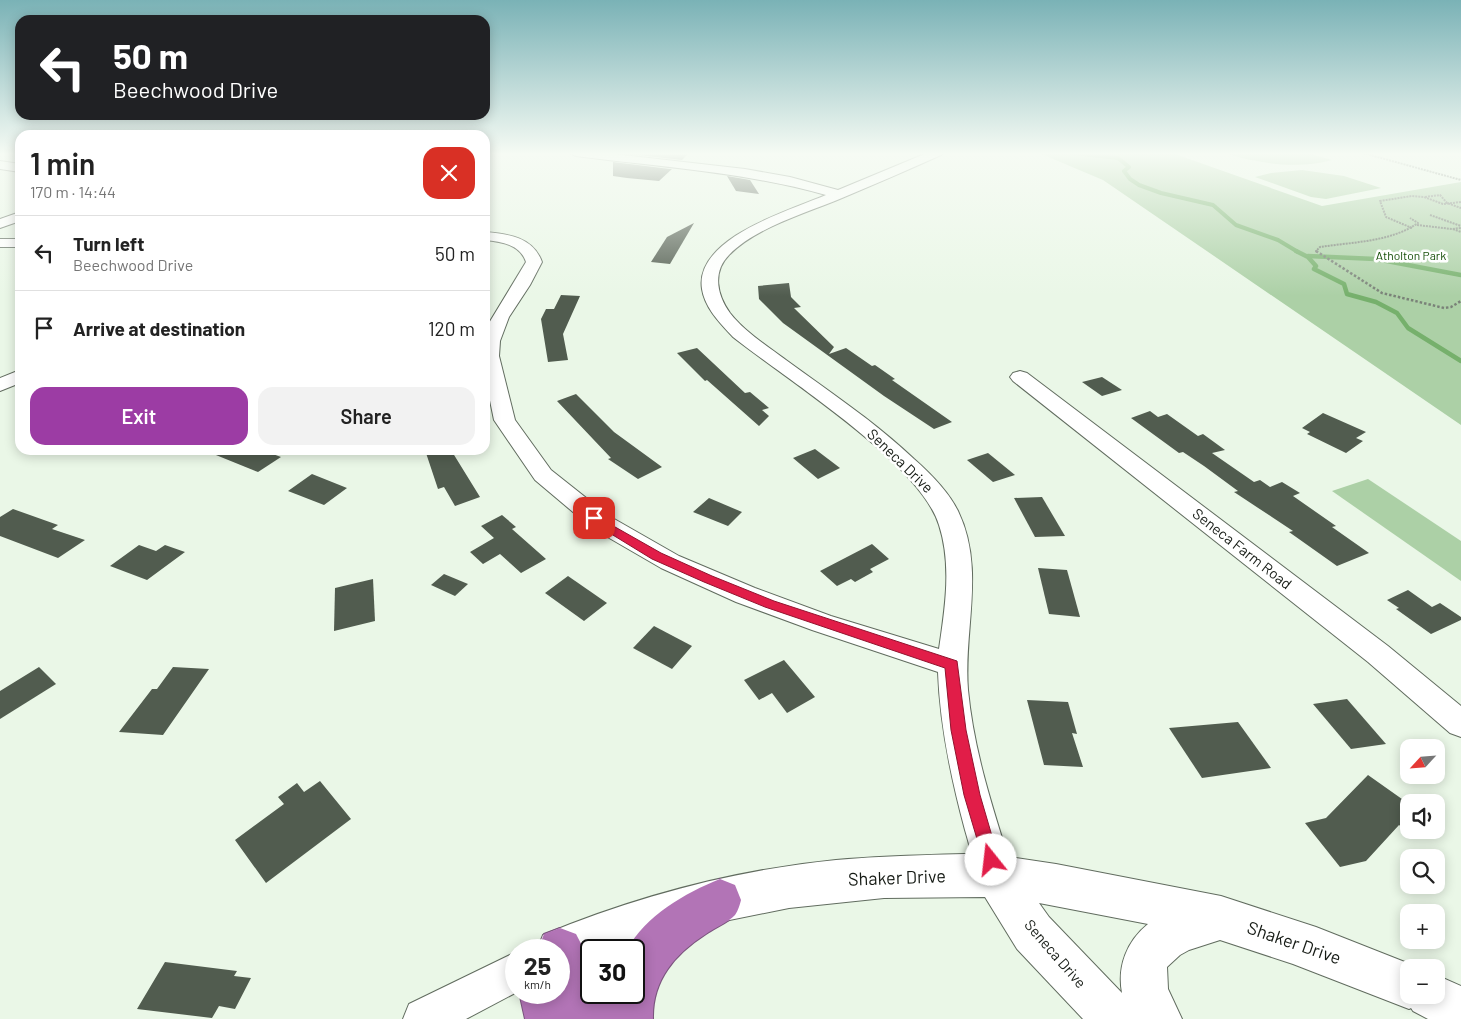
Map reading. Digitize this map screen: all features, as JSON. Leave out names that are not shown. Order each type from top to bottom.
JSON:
[{"type":"highway","points":[[645,961],[651,949],[673,930],[720,900]]},
{"type":"highway","points":[[570,970],[596,1019]]},
{"type":"highway","points":[[545,1004],[549,1019]]},
{"type":"highway","points":[[629,1019],[630,1004]]},
{"type":"street","name":"Seneca Drive","points":[[827,201],[756,230],[726,248],[710,272],[711,297],[727,321],[739,333],[880,440],[928,486],[945,508],[954,532],[959,557],[960,596],[952,665],[958,730],[972,795],[996,876],[1033,933],[1115,1019]]},
{"type":"street","points":[[0,224],[15,218]]},
{"type":"street","points":[[490,237],[507,239],[524,246],[530,251],[534,262],[504,308],[491,340],[490,356],[496,397],[516,441],[526,454],[582,511],[656,556],[708,579],[769,604],[952,665]]},
{"type":"street","points":[[0,243],[15,243]]},
{"type":"street","name":"Seneca Farm Road","points":[[1020,377],[1378,654],[1461,724]]},
{"type":"street","points":[[0,385],[15,378]]},
{"type":"street","name":"Shaker Drive","points":[[570,947],[618,927],[676,910],[720,900],[832,880],[910,876],[996,876],[1101,892],[1221,918],[1314,948],[1400,982]]},
{"type":"street","points":[[1158,1019],[1146,992],[1142,971],[1147,956],[1157,943],[1170,936],[1221,918]]},
{"type":"street","points":[[424,1019],[505,978]]},
{"type":"street","points":[[1445,1002],[1461,1010]]},
{"type":"path","points":[[1382,201],[1379,202],[1386,217],[1413,228]]},
{"type":"path","points":[[1434,201],[1443,204],[1461,202]]},
{"type":"path","points":[[1446,201],[1461,208]]},
{"type":"path","points":[[1430,215],[1461,227]]},
{"type":"path","points":[[1410,218],[1418,223],[1416,225]]},
{"type":"path","points":[[1416,225],[1413,228],[1391,235],[1320,247],[1316,251],[1372,288],[1395,297],[1444,308],[1461,302]]},
{"type":"path","points":[[1416,225],[1452,229],[1461,232]]},
{"type":"path","points":[[1452,229],[1461,227]]},
{"type":"green space","name":"Atholton Park","points":[[1133,201],[1307,201],[1322,206],[1354,201],[1461,201],[1461,425]]},
{"type":"green space","points":[[1368,479],[1461,541],[1461,581],[1332,491]]},
{"type":"building","points":[[694,223],[670,264],[651,262],[667,237]]},
{"type":"building","points":[[789,283],[791,297],[801,307],[794,308],[834,347],[829,354],[846,348],[872,366],[875,365],[895,379],[892,380],[952,422],[934,429],[884,396],[783,323],[759,299],[758,286]]},
{"type":"building","points":[[561,295],[580,296],[563,334],[568,360],[548,362],[541,319],[546,309],[554,309]]},
{"type":"building","points":[[697,348],[745,393],[750,392],[769,408],[762,410],[769,416],[759,426],[707,380],[705,381],[677,353]]},
{"type":"building","points":[[1102,377],[1122,390],[1102,396],[1082,382]]},
{"type":"building","points":[[576,394],[614,432],[662,467],[638,479],[608,459],[611,458],[557,401]]},
{"type":"building","points":[[1150,411],[1158,417],[1167,414],[1198,436],[1203,434],[1225,450],[1212,453],[1254,482],[1260,480],[1270,487],[1282,482],[1300,493],[1293,496],[1336,526],[1332,527],[1369,553],[1337,566],[1289,532],[1293,531],[1234,492],[1238,491],[1204,466],[1183,452],[1179,453],[1131,418]]},
{"type":"building","points":[[1323,413],[1366,432],[1356,438],[1363,441],[1346,453],[1307,434],[1310,432],[1302,428]]},
{"type":"building","points":[[815,449],[840,468],[818,479],[793,458]]},
{"type":"building","points":[[988,453],[1015,475],[993,482],[967,460]]},
{"type":"building","points":[[216,455],[276,455],[281,457],[258,472]]},
{"type":"building","points":[[427,455],[454,455],[480,497],[455,506],[444,487],[438,489]]},
{"type":"building","points":[[312,474],[347,488],[324,505],[288,491]]},
{"type":"building","points":[[1042,497],[1065,536],[1035,537],[1014,498]]},
{"type":"building","points":[[709,498],[742,512],[728,526],[693,512]]},
{"type":"building","points":[[13,509],[58,525],[52,529],[85,540],[58,558],[0,536],[0,517]]},
{"type":"building","points":[[502,515],[516,527],[512,529],[546,559],[521,573],[500,554],[483,564],[470,552],[494,538],[481,526]]},
{"type":"building","points":[[872,544],[889,559],[870,569],[873,572],[855,582],[851,579],[837,586],[820,571]]},
{"type":"building","points":[[139,545],[156,551],[165,545],[185,552],[147,580],[110,566]]},
{"type":"building","points":[[1038,568],[1067,570],[1080,617],[1049,614]]},
{"type":"building","points":[[444,574],[468,584],[455,596],[431,585]]},
{"type":"building","points":[[568,576],[607,603],[584,621],[545,593]]},
{"type":"building","points":[[373,579],[375,621],[334,631],[335,588]]},
{"type":"building","points":[[1408,590],[1432,607],[1440,603],[1461,617],[1461,620],[1431,634],[1396,609],[1399,608],[1387,600]]},
{"type":"building","points":[[654,626],[692,646],[672,669],[633,648]]},
{"type":"building","points":[[784,660],[815,697],[787,713],[772,693],[759,700],[744,680]]},
{"type":"building","points":[[39,667],[56,684],[0,719],[0,691]]},
{"type":"building","points":[[173,667],[209,669],[163,735],[119,732],[152,689],[157,689]]},
{"type":"building","points":[[1347,699],[1386,744],[1351,749],[1313,704]]},
{"type":"building","points":[[1027,700],[1068,702],[1077,734],[1072,733],[1083,767],[1044,765]]},
{"type":"building","points":[[1238,722],[1271,768],[1202,778],[1169,728]]},
{"type":"building","points":[[1368,775],[1400,798],[1400,826],[1366,861],[1340,867],[1305,823],[1326,818]]},
{"type":"building","points":[[320,781],[351,819],[266,883],[235,840],[284,804],[278,797],[297,783],[304,792]]},
{"type":"building","points":[[165,962],[237,971],[234,976],[251,978],[235,1009],[219,1006],[212,1018],[137,1009]]},
{"type":"waterway","points":[[1194,201],[1213,205],[1236,225],[1278,240],[1298,252]]},
{"type":"waterway","points":[[1298,252],[1308,257],[1316,266],[1314,269],[1344,284],[1347,294],[1376,302],[1397,313],[1408,328],[1461,361]]},
{"type":"waterway","points":[[1308,256],[1376,259],[1461,275]]},
{"type":"route","points":[[594,518],[656,556],[708,579],[769,604],[952,665],[958,730],[972,795],[991,860]]}]
